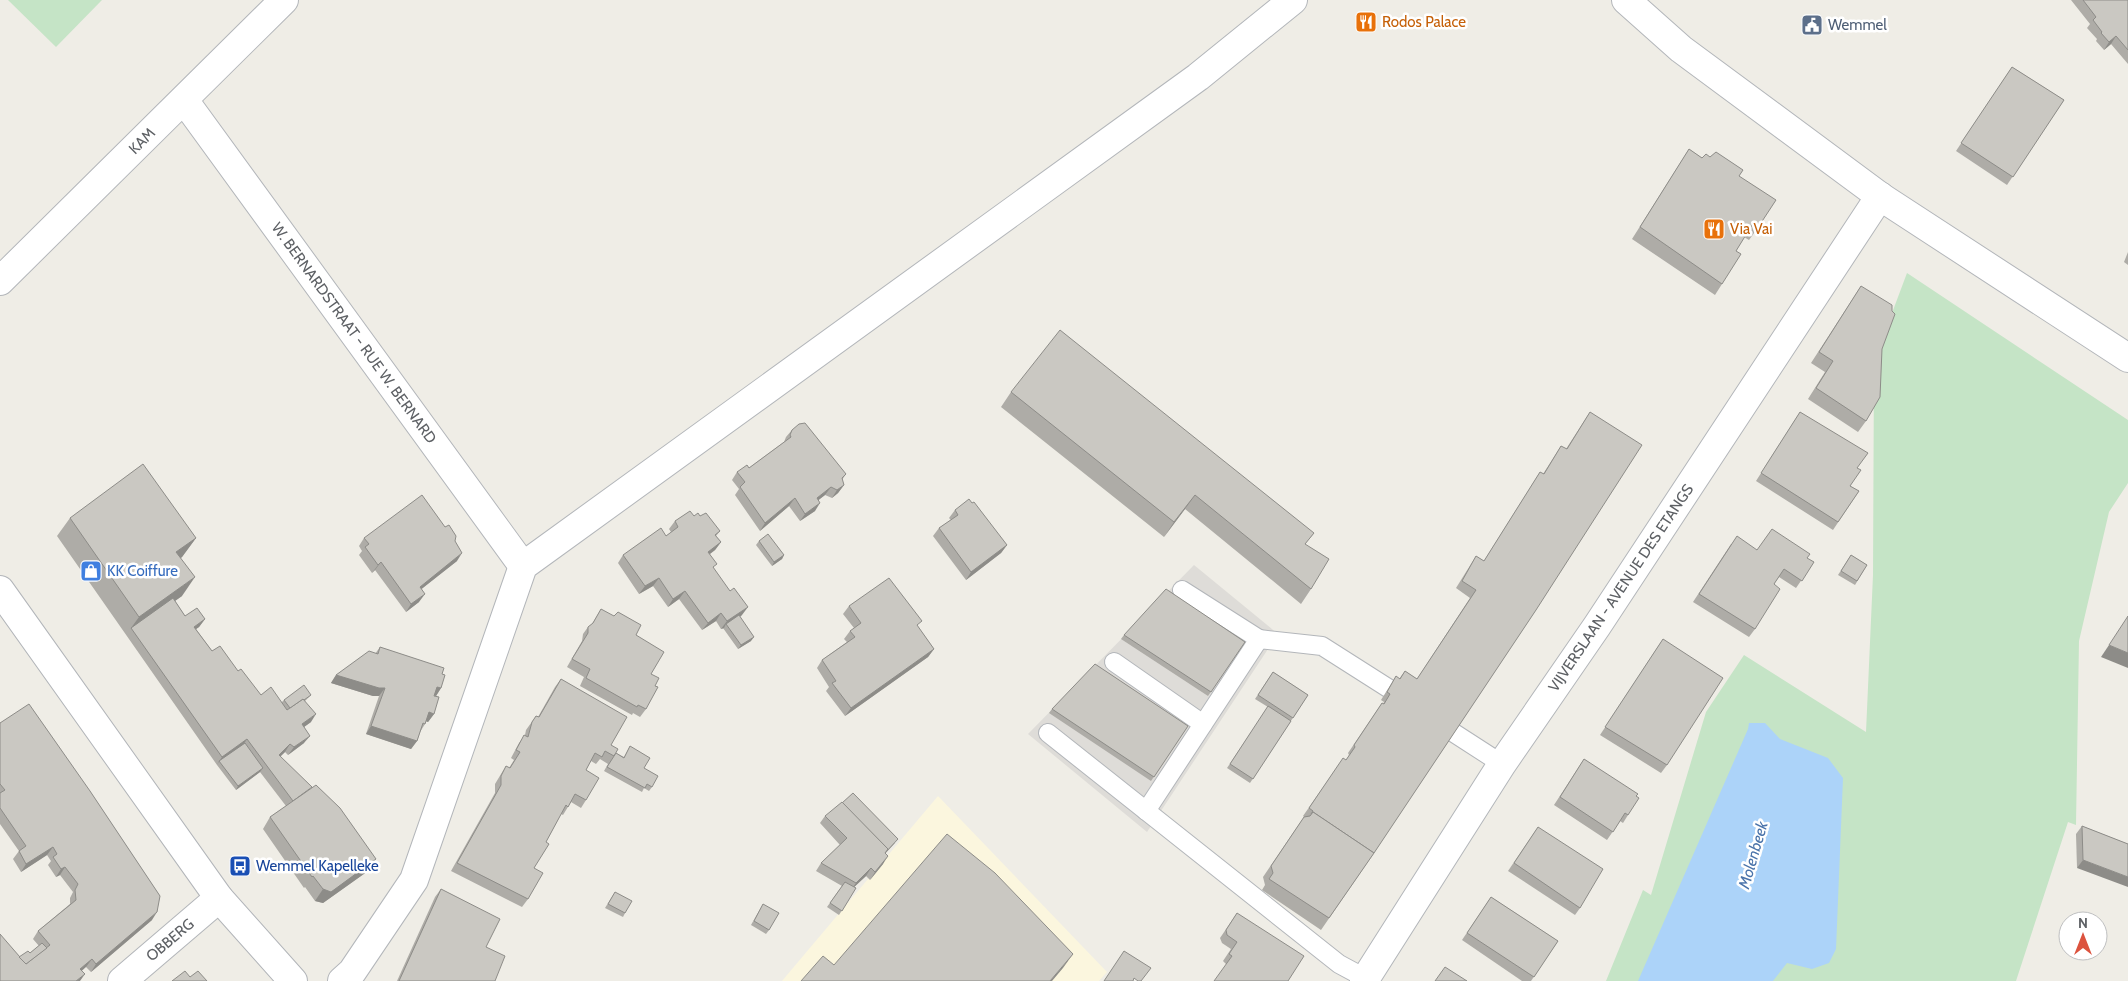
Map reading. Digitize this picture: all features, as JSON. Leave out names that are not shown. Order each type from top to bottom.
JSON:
[{"type":"street","name":"KAM","points":[[0,281],[284,0]]},
{"type":"street","points":[[342,981],[352,972],[414,880],[523,566],[1198,77],[1293,0]]},
{"type":"street","points":[[1626,0],[1681,49],[1880,196],[2128,358]]},
{"type":"street","name":"W. BERNARDSTRAAT - RUE W. BERNARD","points":[[184,100],[523,566]]},
{"type":"street","name":"VIJVERSLAAN - AVENUE DES ETANGS","points":[[1364,980],[1502,764],[1597,626],[1880,196]]},
{"type":"street","points":[[0,590],[219,898],[293,981]]},
{"type":"street","name":"OBBERG","points":[[122,981],[219,898]]},
{"type":"lane","points":[[1182,590],[1259,640],[1322,646],[1388,688]]},
{"type":"lane","points":[[1146,811],[1259,640]]},
{"type":"lane","points":[[1114,662],[1203,724]]},
{"type":"lane","points":[[1048,733],[1339,964],[1364,980]]},
{"type":"lane","points":[[1454,733],[1502,764]]},
{"type":"shaded area","points":[[1194,565],[1278,634],[1147,832],[1028,734]]},
{"type":"shaded area","points":[[938,796],[1107,972],[1099,981],[782,981]]},
{"type":"green space","points":[[8,0],[102,0],[56,47]]},
{"type":"green space","points":[[1907,273],[2128,420],[2128,483],[2109,512],[2079,641],[2076,825],[2068,822],[2016,981],[1606,981],[1643,890],[1651,895],[1706,712],[1744,655],[1866,732],[1873,575],[1874,361]]},
{"type":"water","name":"Molenbeek","points":[[1749,723],[1765,723],[1780,739],[1828,758],[1843,778],[1836,949],[1829,963],[1812,969],[1787,963],[1773,981],[1638,981],[1748,729]]},
{"type":"building","points":[[2083,0],[2128,0],[2128,50],[2116,36],[2109,42],[2093,20],[2096,17]]},
{"type":"building","points":[[2012,67],[2064,100],[2013,177],[1961,143]]},
{"type":"building","points":[[1689,149],[1702,158],[1706,154],[1710,157],[1716,152],[1743,170],[1739,176],[1776,200],[1757,229],[1752,225],[1736,251],[1741,254],[1722,284],[1640,227]]},
{"type":"building","points":[[1861,286],[1892,305],[1892,311],[1895,314],[1882,349],[1880,397],[1866,421],[1816,388],[1833,361],[1819,352]]},
{"type":"building","points":[[1060,330],[1314,533],[1305,544],[1329,559],[1311,589],[1195,495],[1174,522],[1011,392]]},
{"type":"building","points":[[1590,412],[1642,445],[1536,610],[1374,853],[1313,812],[1311,814],[1313,811],[1309,808],[1343,758],[1346,760],[1382,703],[1384,704],[1390,694],[1387,692],[1396,676],[1400,679],[1405,671],[1417,679],[1476,590],[1462,581],[1476,556],[1484,561],[1540,472],[1544,474],[1561,446],[1567,449]]},
{"type":"building","points":[[1800,412],[1868,453],[1857,468],[1861,470],[1850,486],[1859,491],[1838,522],[1761,473]]},
{"type":"building","points":[[805,423],[846,474],[842,478],[844,485],[837,490],[831,487],[817,498],[820,503],[805,514],[795,498],[765,523],[740,487],[745,482],[737,472],[747,465],[749,468],[791,437],[792,430],[799,424]]},
{"type":"building","points":[[143,464],[196,538],[176,552],[195,577],[139,617],[70,518]]},
{"type":"building","points":[[422,495],[445,527],[449,525],[456,536],[455,541],[462,553],[420,587],[425,594],[411,604],[381,562],[378,565],[365,547],[369,544],[364,538]]},
{"type":"building","points":[[969,499],[972,503],[974,502],[1007,545],[971,572],[939,528],[958,515],[955,510]]},
{"type":"building","points":[[690,511],[694,516],[698,513],[700,516],[706,513],[720,531],[715,535],[721,542],[708,552],[717,564],[713,567],[730,591],[734,588],[748,607],[727,621],[721,613],[708,623],[685,591],[673,599],[659,578],[645,586],[623,555],[661,528],[666,536],[678,527],[675,521]]},
{"type":"building","points":[[1772,529],[1810,554],[1807,558],[1814,562],[1802,581],[1784,569],[1774,584],[1780,589],[1755,629],[1699,594],[1737,536],[1757,550]]},
{"type":"building","points":[[768,534],[784,555],[774,562],[759,541]]},
{"type":"building","points":[[1851,555],[1867,565],[1857,581],[1841,571]]},
{"type":"building","points":[[889,578],[922,621],[917,625],[934,649],[851,708],[832,683],[836,681],[822,660],[855,637],[850,631],[861,623],[849,606]]},
{"type":"building","points":[[1166,589],[1245,642],[1211,692],[1124,635]]},
{"type":"building","points":[[173,598],[185,616],[197,608],[205,619],[194,627],[212,651],[220,646],[238,671],[241,669],[261,695],[271,687],[287,710],[303,699],[316,714],[302,724],[310,736],[294,747],[290,744],[279,755],[312,787],[293,801],[247,739],[222,757],[131,628]]},
{"type":"building","points":[[601,609],[614,616],[618,612],[641,625],[636,635],[664,652],[651,674],[659,678],[655,686],[658,687],[646,709],[638,705],[637,707],[586,678],[590,669],[572,659],[588,633],[588,627],[593,623]]},
{"type":"building","points":[[739,615],[754,637],[741,645],[726,624]]},
{"type":"building","points":[[2128,616],[2128,653],[2109,645]]},
{"type":"building","points":[[1663,639],[1723,678],[1667,765],[1605,727]]},
{"type":"building","points":[[380,647],[444,668],[442,674],[445,675],[441,688],[437,687],[434,696],[439,697],[434,714],[429,712],[417,741],[371,726],[385,688],[379,688],[336,675],[369,651],[378,654]]},
{"type":"building","points":[[1095,664],[1188,726],[1154,777],[1052,709]]},
{"type":"building","points":[[1273,672],[1308,695],[1293,718],[1258,695]]},
{"type":"building","points":[[561,679],[627,717],[611,745],[618,749],[614,756],[605,751],[602,757],[595,753],[586,770],[599,778],[586,800],[575,794],[568,807],[566,805],[546,842],[549,844],[534,868],[543,873],[528,899],[457,863],[501,785],[501,776],[506,766],[510,768],[520,752],[516,750],[524,735],[528,737],[532,722],[536,716],[539,717]]},
{"type":"building","points":[[304,685],[311,695],[290,708],[284,700]]},
{"type":"building","points":[[29,704],[160,896],[157,912],[96,964],[92,959],[80,969],[85,974],[76,981],[0,981],[0,934],[26,964],[50,945],[38,931],[76,900],[75,890],[78,884],[65,867],[61,869],[53,857],[57,854],[53,847],[26,864],[19,851],[26,846],[0,808],[0,793],[5,790],[0,784],[0,723]]},
{"type":"building","points":[[1268,706],[1291,721],[1253,779],[1230,764]]},
{"type":"building","points":[[245,743],[263,768],[238,786],[219,761]]},
{"type":"building","points":[[630,746],[650,758],[644,768],[658,776],[652,787],[647,784],[645,788],[607,767],[616,753],[624,758]]},
{"type":"building","points":[[1584,759],[1638,794],[1636,796],[1639,798],[1628,815],[1625,813],[1613,832],[1560,797]]},
{"type":"building","points":[[316,785],[340,808],[376,859],[331,892],[323,889],[312,877],[270,817]]},
{"type":"building","points":[[853,793],[898,839],[885,853],[888,849],[842,803]]},
{"type":"building","points":[[842,802],[888,849],[885,853],[888,856],[875,872],[871,868],[856,883],[821,863],[847,838],[825,816]]},
{"type":"building","points":[[1313,812],[1374,853],[1329,918],[1269,879],[1273,873],[1271,866],[1304,817],[1310,816]]},
{"type":"building","points":[[2082,826],[2128,844],[2128,877],[2083,860]]},
{"type":"building","points":[[1538,827],[1603,869],[1580,908],[1514,863]]},
{"type":"building","points":[[947,834],[995,873],[1073,954],[1050,981],[801,981],[823,956],[834,965]]},
{"type":"building","points":[[845,882],[856,888],[842,911],[830,903]]},
{"type":"building","points":[[441,889],[500,919],[486,947],[505,956],[495,981],[399,981]]},
{"type":"building","points":[[615,892],[632,901],[625,913],[608,904]]},
{"type":"building","points":[[1491,897],[1558,941],[1534,977],[1467,933]]},
{"type":"building","points":[[763,904],[779,913],[769,930],[754,921]]},
{"type":"building","points":[[1237,913],[1304,956],[1288,981],[1214,981],[1232,956],[1229,954],[1237,942],[1227,935],[1226,930]]},
{"type":"building","points":[[42,943],[47,948],[26,964],[19,957],[28,951],[30,953]]},
{"type":"building","points":[[1124,951],[1151,968],[1141,981],[1134,978],[1133,981],[1104,981]]},
{"type":"building","points":[[1445,967],[1467,981],[1435,981]]},
{"type":"building","points":[[185,971],[190,977],[198,971],[207,981],[172,981]]},
{"type":"place","name":"Rodos Palace","points":[[1366,22]]},
{"type":"place","name":"Wemmel","points":[[1812,25]]},
{"type":"place","name":"Via Vai","points":[[1714,229]]},
{"type":"place","name":"KK Coiffure","points":[[91,571]]},
{"type":"place","name":"Wemmel Kapelleke","points":[[240,866]]}]
